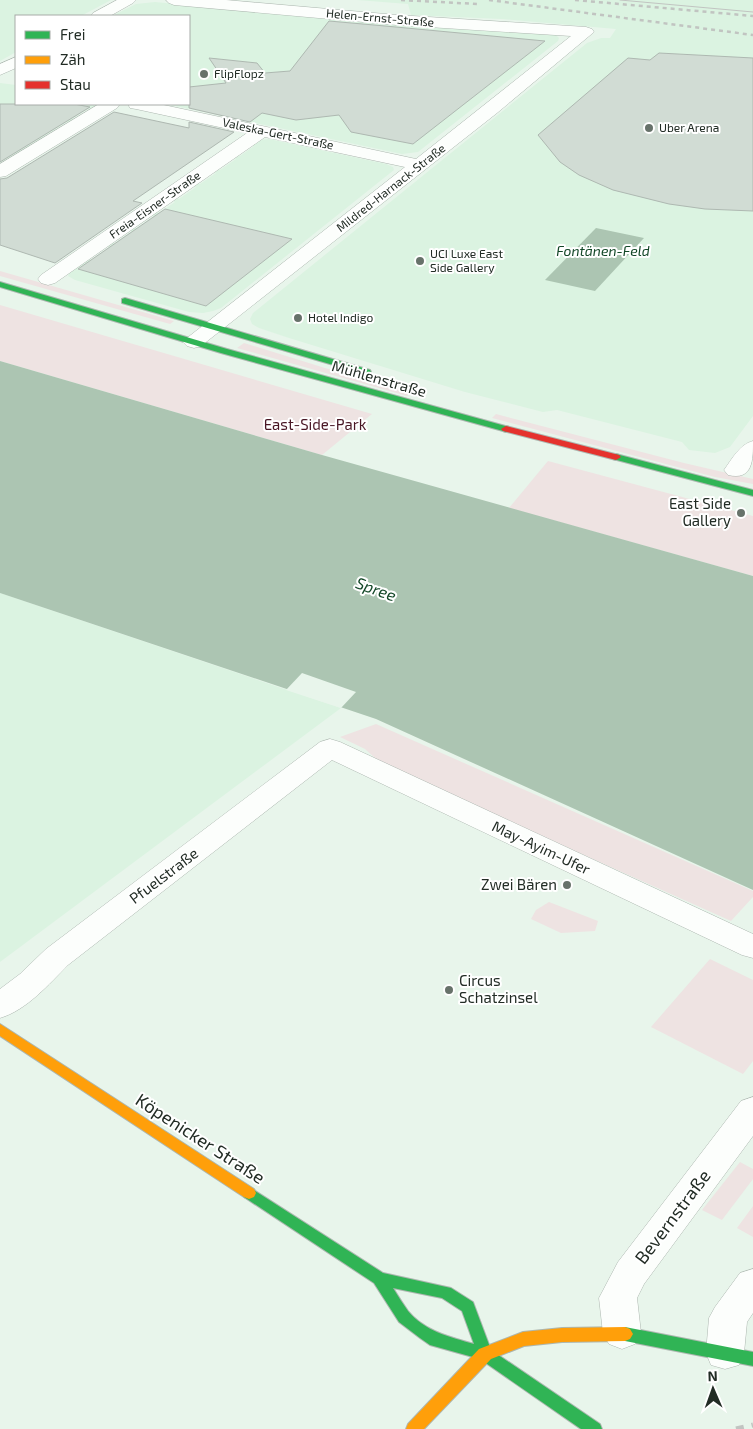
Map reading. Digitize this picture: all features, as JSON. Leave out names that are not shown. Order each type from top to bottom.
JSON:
[{"type":"main road","points":[[44,278],[66,284]]},
{"type":"main road","name":"Mühlenstraße","points":[[0,284],[422,407],[753,493]]},
{"type":"main road","name":"Mühlenstraße","points":[[112,298],[378,375]]},
{"type":"main road","name":"Köpenicker Straße","points":[[0,1029],[379,1279],[446,1292],[468,1307],[485,1354]]},
{"type":"main road","name":"Köpenicker Straße","points":[[379,1279],[404,1317],[425,1333],[436,1340],[485,1354]]},
{"type":"main road","points":[[414,1429],[485,1354],[523,1339],[562,1335],[622,1333],[739,1356]]},
{"type":"main road","points":[[485,1354],[594,1429]]},
{"type":"street","points":[[101,15],[128,0]]},
{"type":"street","name":"Helen-Ernst-Straße","points":[[174,0],[397,20],[586,32]]},
{"type":"street","name":"Mildred-Harnack-Straße","points":[[194,342],[586,32]]},
{"type":"street","points":[[0,70],[15,62]]},
{"type":"street","points":[[0,75],[15,78]]},
{"type":"street","points":[[0,172],[109,105]]},
{"type":"street","name":"Valeska-Gert-Straße","points":[[141,105],[420,165]]},
{"type":"street","name":"Freia-Eisner-Straße","points":[[44,278],[262,131]]},
{"type":"street","points":[[739,470],[753,448]]},
{"type":"street","name":"May-Ayim-Ufer","points":[[330,748],[753,947]]},
{"type":"street","name":"Pfuelstraße","points":[[0,1006],[31,982],[57,957],[330,748]]},
{"type":"street","name":"Bevernstraße","points":[[622,1333],[618,1298],[630,1273],[753,1110]]},
{"type":"street","points":[[739,1356],[728,1318],[753,1284]]},
{"type":"shaded area","points":[[0,0],[111,0],[83,15],[15,15],[15,53],[0,61]]},
{"type":"shaded area","points":[[357,0],[753,0],[753,416],[730,447],[715,453],[689,450],[682,442],[557,410],[543,412],[465,392],[289,338],[252,324],[250,319],[253,313],[587,43],[601,38],[610,38],[616,29],[501,19],[411,15],[408,4]]},
{"type":"shaded area","points":[[155,2],[397,25],[556,35],[559,38],[558,41],[418,152],[402,154],[171,105],[190,105],[190,15],[114,15],[136,4]]},
{"type":"shaded area","points":[[0,83],[15,85],[15,105],[98,105],[92,110],[88,109],[72,119],[76,120],[71,123],[67,122],[43,137],[46,138],[42,141],[38,140],[29,145],[33,147],[28,150],[24,149],[0,163]]},
{"type":"shaded area","points":[[269,139],[386,164],[393,167],[394,170],[221,308],[213,311],[203,313],[189,312],[75,280],[68,276],[69,273],[87,259],[92,260],[110,247],[106,246],[110,243],[115,243],[132,231],[128,230],[132,227],[137,228],[154,216],[150,215],[154,212],[159,213],[175,202],[171,200],[179,199],[196,187],[192,186],[196,183],[200,184],[216,173],[212,172],[216,169],[220,170],[236,159],[232,158],[236,155],[240,156],[259,140]]},
{"type":"shaded area","points":[[0,593],[341,708],[0,962]]},
{"type":"green space","points":[[0,271],[174,321],[170,324],[0,276]]},
{"type":"green space","name":"East-Side-Park","points":[[0,305],[372,414],[322,455],[0,361]]},
{"type":"green space","points":[[244,343],[413,392],[407,396],[237,348]]},
{"type":"green space","points":[[496,414],[753,479],[753,484],[715,477],[492,418]]},
{"type":"green space","points":[[548,461],[753,516],[753,576],[509,508]]},
{"type":"green space","points":[[376,724],[753,891],[753,897],[731,921],[383,765],[365,749],[340,737]]},
{"type":"green space","points":[[549,902],[598,921],[595,931],[561,933],[531,919],[536,910]]},
{"type":"green space","points":[[710,959],[753,980],[753,1061],[743,1074],[651,1027]]},
{"type":"green space","points":[[740,1162],[753,1169],[753,1179],[722,1220],[702,1210]]},
{"type":"green space","points":[[753,1206],[753,1237],[737,1228]]},
{"type":"water","name":"Fontänen-Feld","points":[[596,228],[644,238],[595,291],[545,280]]},
{"type":"water","name":"Spree","points":[[0,361],[322,455],[753,576],[753,890],[376,719],[0,593]]},
{"type":"pier","points":[[302,673],[356,692],[341,708],[286,690]]},
{"type":"building","points":[[329,21],[545,41],[413,144],[351,132],[339,115],[296,120],[262,113],[250,122],[189,108],[190,87],[226,83],[209,58],[257,63],[265,73],[290,71]]},
{"type":"building","name":"Uber Arena","points":[[659,53],[753,58],[753,211],[705,209],[669,204],[613,190],[579,175],[560,162],[538,135],[628,58],[650,60]]},
{"type":"building","points":[[0,104],[79,105],[90,107],[0,162]]},
{"type":"building","points":[[114,112],[189,128],[189,122],[234,132],[133,201],[142,203],[55,263],[0,245],[0,179],[7,178]]},
{"type":"building","points":[[165,209],[292,239],[206,306],[78,269]]},
{"type":"tram line","points":[[620,0],[753,12]]},
{"type":"railway","points":[[401,0],[477,4]]},
{"type":"railway","points":[[489,0],[753,35]]},
{"type":"railway","points":[[575,0],[753,16]]},
{"type":"railway","points":[[736,1429],[753,1425]]},
{"type":"traffic: fast","points":[[0,284],[224,351],[506,429]]},
{"type":"traffic: fast","points":[[125,301],[367,372]]},
{"type":"traffic: fast","points":[[616,457],[753,493]]},
{"type":"traffic: fast","points":[[249,1193],[379,1279],[446,1292],[468,1307],[485,1354]]},
{"type":"traffic: fast","points":[[379,1279],[404,1317],[425,1333],[436,1340],[485,1354],[594,1429]]},
{"type":"traffic: fast","points":[[625,1334],[753,1359]]},
{"type":"traffic: slow","points":[[0,1029],[249,1193]]},
{"type":"traffic: slow","points":[[414,1429],[485,1354],[523,1339],[562,1335],[625,1334]]},
{"type":"traffic: jam","points":[[506,429],[616,457]]},
{"type":"place","name":"FlipFlopz","points":[[204,74]]},
{"type":"place","name":"Uber Arena","points":[[649,128]]},
{"type":"place","name":"UCI Luxe East Side Gallery","points":[[420,261]]},
{"type":"place","name":"Hotel Indigo","points":[[298,318]]},
{"type":"place","name":"East Side Gallery","points":[[741,513]]},
{"type":"place","name":"Zwei Bären","points":[[567,885]]},
{"type":"place","name":"Circus Schatzinsel","points":[[449,990]]}]
